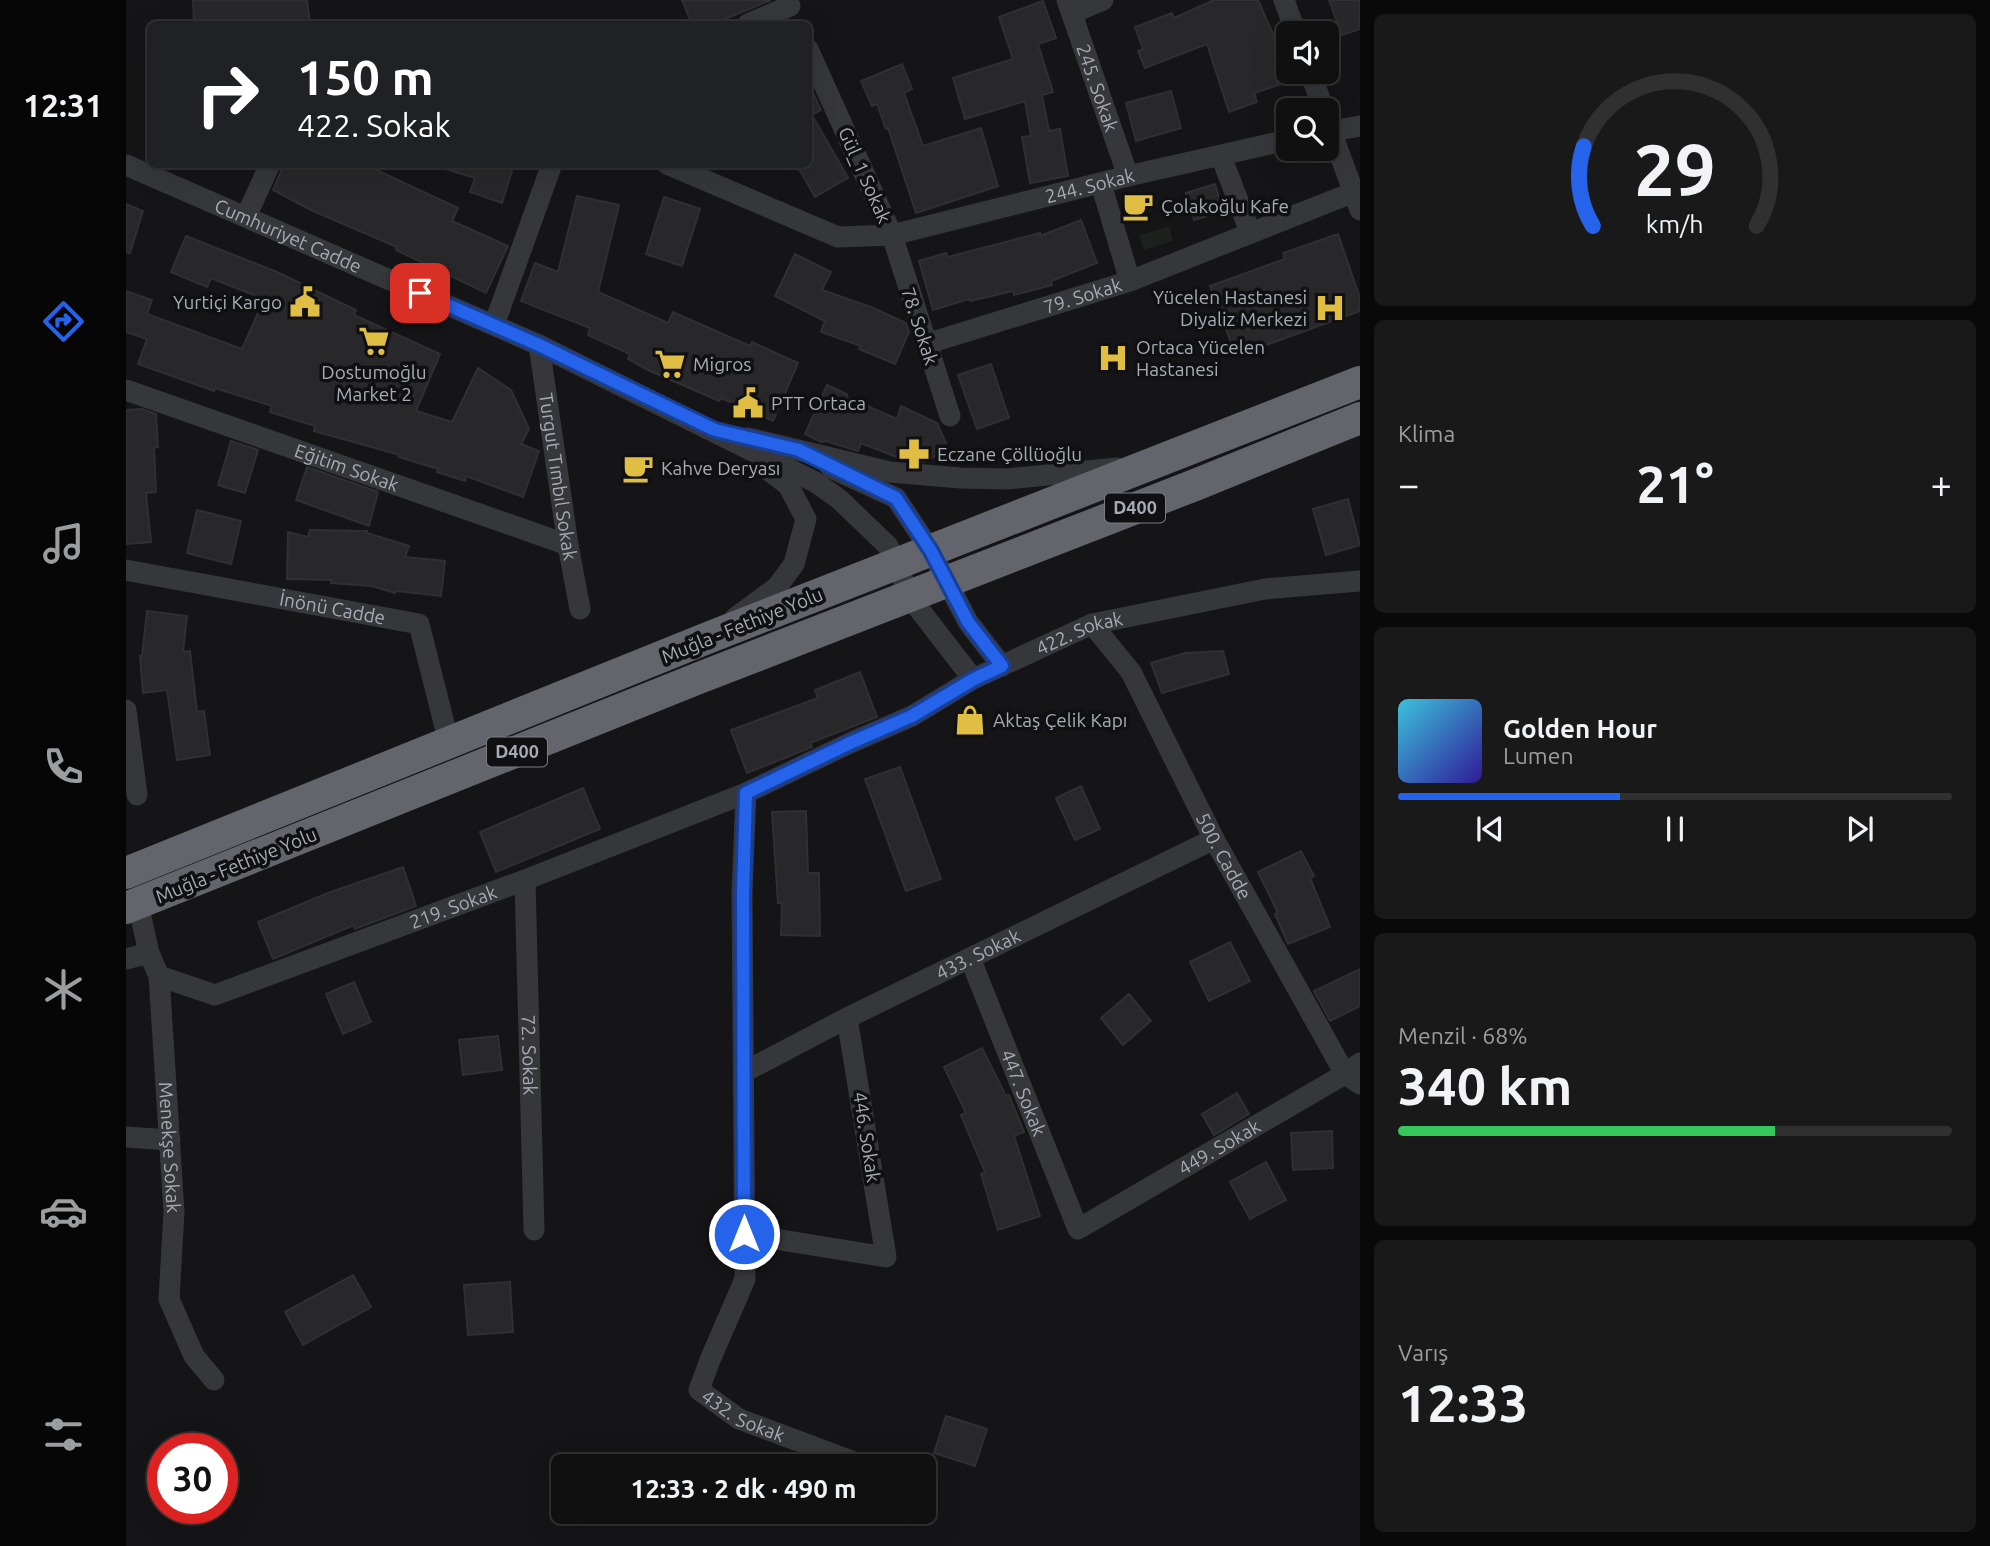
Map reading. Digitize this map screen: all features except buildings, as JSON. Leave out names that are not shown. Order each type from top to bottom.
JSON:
[{"type":"highway","name":"Muğla - Fethiye Yolu","points":[[126,873],[710,637],[1360,382]]},
{"type":"highway","name":"Muğla - Fethiye Yolu","points":[[132,906],[699,678],[1360,418]]},
{"type":"street","points":[[1070,6],[1103,0]]},
{"type":"street","points":[[1284,0],[1292,21]]},
{"type":"street","name":"245. Sokak","points":[[1070,6],[1128,176]]},
{"type":"street","points":[[757,21],[791,10]]},
{"type":"street","name":"Gül_1 Sokak","points":[[676,168],[838,236],[892,235],[812,58]]},
{"type":"street","points":[[1339,127],[1360,126]]},
{"type":"street","name":"244. Sokak","points":[[892,235],[1128,176],[1276,143]]},
{"type":"street","points":[[1339,155],[1357,201]]},
{"type":"street","points":[[1221,156],[1250,232]]},
{"type":"street","name":"Cumhuriyet Cadde","points":[[126,165],[539,345],[715,430]]},
{"type":"street","points":[[246,217],[268,168]]},
{"type":"street","points":[[494,325],[551,168]]},
{"type":"street","points":[[1101,184],[1130,281]]},
{"type":"street","name":"79. Sokak","points":[[926,344],[1130,281],[1250,232],[1357,201]]},
{"type":"street","name":"78. Sokak","points":[[892,235],[950,416]]},
{"type":"street","name":"Turgut Tımbıl Sokak","points":[[539,345],[580,609]]},
{"type":"street","name":"Eğitim Sokak","points":[[126,390],[568,545]]},
{"type":"street","points":[[715,430],[890,472],[960,478],[1007,478],[1153,465]]},
{"type":"street","points":[[715,430],[823,487],[888,546],[909,596],[974,679]]},
{"type":"street","points":[[710,637],[777,587],[794,564],[806,519],[788,485],[715,430]]},
{"type":"street","points":[[799,450],[896,498],[931,551],[968,622],[1002,666]]},
{"type":"street","name":"İnönü Cadde","points":[[126,570],[419,624],[449,743]]},
{"type":"street","name":"422. Sokak","points":[[746,793],[912,716],[974,679],[1092,624],[1265,589],[1360,581]]},
{"type":"street","name":"500. Cadde","points":[[1092,624],[1131,672],[1214,839],[1355,1074]]},
{"type":"street","points":[[126,710],[137,795]]},
{"type":"street","points":[[744,1234],[743,892],[746,793]]},
{"type":"street","name":"219. Sokak","points":[[159,976],[215,995],[525,880],[746,793]]},
{"type":"street","name":"433. Sokak","points":[[744,1072],[847,1018],[1214,839]]},
{"type":"street","name":"72. Sokak","points":[[525,880],[534,1230]]},
{"type":"street","name":"Menekşe Sokak","points":[[132,906],[159,976],[174,1212],[169,1299],[194,1356],[214,1380]]},
{"type":"street","points":[[126,959],[149,953]]},
{"type":"street","name":"447. Sokak","points":[[971,958],[1078,1229]]},
{"type":"street","name":"446. Sokak","points":[[744,1234],[886,1257],[847,1018]]},
{"type":"street","name":"449. Sokak","points":[[1078,1229],[1355,1074]]},
{"type":"street","points":[[126,1138],[170,1140]]},
{"type":"street","name":"432. Sokak","points":[[744,1234],[745,1279],[699,1390],[738,1419],[833,1454]]},
{"type":"shaded area","points":[[1169,226],[1173,241],[1144,250],[1139,235]]},
{"type":"place","name":"Çolakoğlu Kafe","points":[[1138,206]]},
{"type":"place","name":"Yurtiçi Kargo","points":[[305,302]]},
{"type":"place","name":"Yücelen Hastanesi Diyaliz Merkezi","points":[[1330,308]]},
{"type":"place","name":"Dostumoğlu Market 2","points":[[374,341]]},
{"type":"place","name":"Ortaca Yücelen Hastanesi","points":[[1113,358]]},
{"type":"place","name":"Migros","points":[[670,364]]},
{"type":"place","name":"PTT Ortaca","points":[[748,403]]},
{"type":"place","name":"Eczane Çöllüoğlu","points":[[914,454]]},
{"type":"place","name":"Kahve Deryası","points":[[638,468]]},
{"type":"place","name":"Aktaş Çelik Kapı","points":[[970,720]]},
{"type":"route","points":[[420,293],[539,345],[715,430],[799,450],[896,498],[931,551],[968,622],[1002,666],[974,679],[912,716],[746,793],[743,892],[744,1234]]}]
